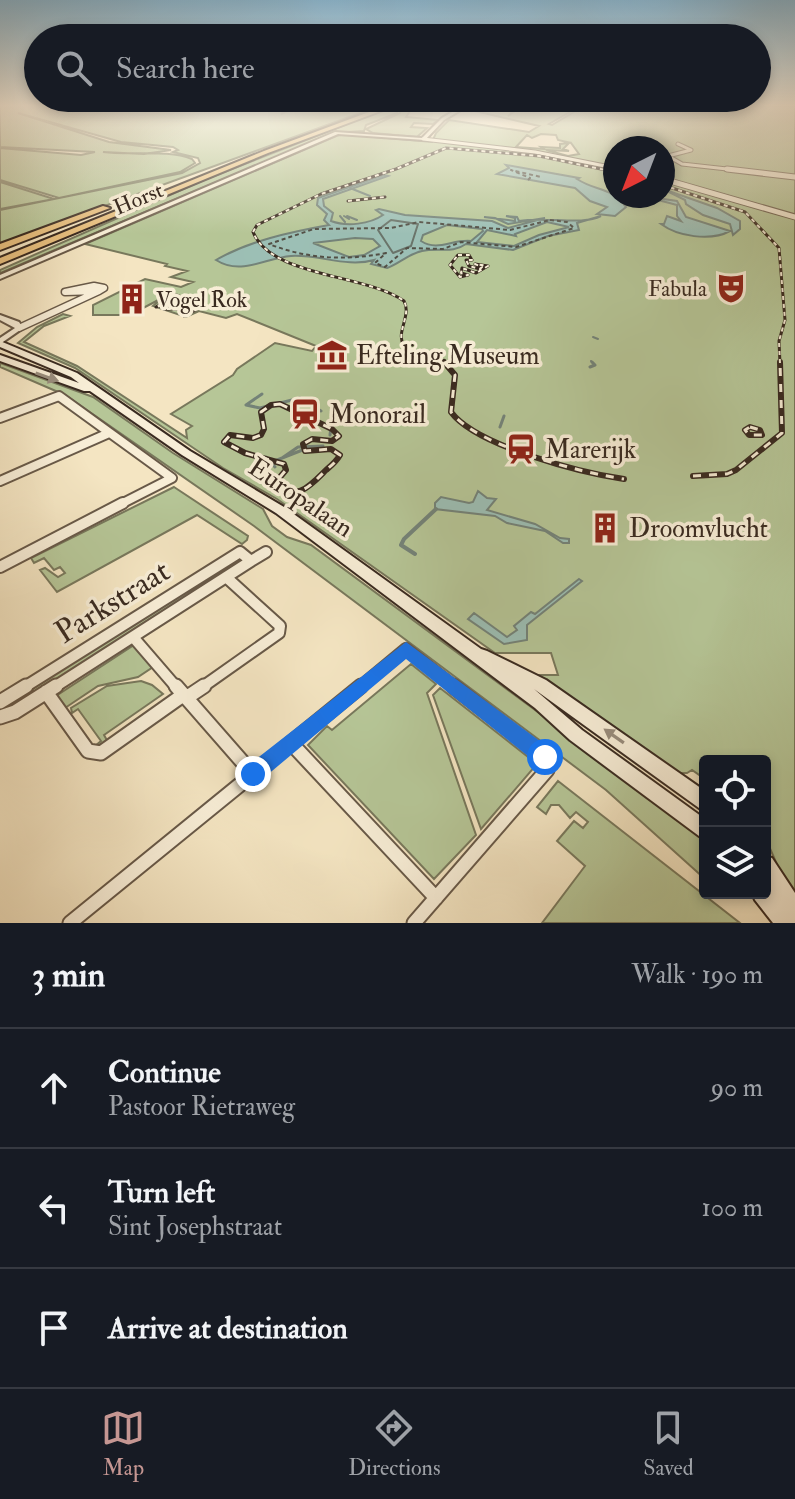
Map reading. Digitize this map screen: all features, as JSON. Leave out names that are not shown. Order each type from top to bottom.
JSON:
[{"type":"highway","points":[[0,247],[270,148]]},
{"type":"highway","points":[[0,258],[283,148]]},
{"type":"highway","points":[[0,258],[189,179]]},
{"type":"highway","points":[[0,267],[167,193]]},
{"type":"main road","name":"Europalaan","points":[[0,341],[74,375],[95,392],[280,510],[472,651],[541,703],[576,735],[701,827]]},
{"type":"main road","name":"Europalaan","points":[[0,358],[95,392]]},
{"type":"main road","name":"Europalaan","points":[[472,651],[541,685],[699,798]]},
{"type":"main road","points":[[771,874],[795,910]]},
{"type":"main road","points":[[767,899],[786,923]]},
{"type":"street","name":"Horst","points":[[0,277],[302,148]]},
{"type":"street","points":[[503,148],[603,166]]},
{"type":"street","points":[[687,148],[691,150],[670,155],[669,158],[698,171],[795,177]]},
{"type":"street","points":[[675,182],[795,217]]},
{"type":"street","points":[[0,341],[18,327],[104,288],[94,286],[66,291],[70,294],[59,307]]},
{"type":"street","points":[[59,307],[71,312]]},
{"type":"street","points":[[0,317],[18,327]]},
{"type":"street","points":[[0,418],[54,396],[62,397],[172,478],[0,567]]},
{"type":"street","points":[[0,481],[109,433]]},
{"type":"street","name":"Parkstraat","points":[[0,702],[240,552],[251,561]]},
{"type":"street","name":"Parkstraat","points":[[0,717],[5,718],[266,552]]},
{"type":"street","points":[[46,692],[88,751],[101,753],[279,633],[280,626],[226,577]]},
{"type":"street","points":[[133,637],[253,774]]},
{"type":"street","points":[[70,923],[406,649],[545,757],[545,774],[414,923]]},
{"type":"street","points":[[291,743],[436,898]]},
{"type":"green space","points":[[0,148],[81,155],[95,152],[20,148],[156,148],[171,150],[149,153],[182,156],[195,163],[180,172],[59,198],[0,180]]},
{"type":"green space","points":[[175,148],[264,148],[0,244],[0,210],[182,173],[200,163],[198,158],[173,152],[178,150]]},
{"type":"green space","points":[[286,148],[297,148],[0,273],[0,270],[204,180]]},
{"type":"green space","points":[[308,148],[564,148],[569,151],[546,150],[568,156],[579,154],[575,148],[603,148],[603,208],[675,208],[675,148],[795,148],[795,906],[771,851],[771,755],[699,755],[699,775],[692,770],[677,773],[535,675],[558,675],[551,653],[495,653],[277,499],[223,468],[75,368],[18,343],[37,327],[63,314],[70,316],[44,326],[24,342],[77,366],[187,438],[186,430],[192,426],[171,414],[233,375],[275,343],[312,351],[316,346],[237,314],[226,318],[199,311],[186,317],[153,306],[164,297],[130,315],[93,315],[93,305],[145,279],[181,287],[193,282],[171,277],[187,271],[165,266],[167,264],[85,244]]},
{"type":"green space","points":[[0,182],[54,199],[0,209]]},
{"type":"green space","points":[[0,363],[93,397],[173,453],[263,509],[272,526],[287,537],[311,545],[699,831],[699,874],[606,790],[254,526],[65,395],[0,367]]},
{"type":"green space","points":[[174,487],[248,536],[247,540],[242,544],[197,515],[57,592],[40,570],[45,568],[58,577],[65,573],[60,567],[54,570],[44,558],[34,563],[31,558]]},
{"type":"green space","points":[[239,558],[244,560],[25,701],[5,709],[5,704]]},
{"type":"green space","points":[[134,645],[153,667],[138,677],[98,686],[65,708],[56,696]]},
{"type":"green space","points":[[411,664],[436,684],[427,693],[476,835],[434,879],[308,745],[327,726],[332,730]]},
{"type":"green space","points":[[141,681],[163,694],[104,735],[108,742],[101,749],[95,746],[101,741],[78,709],[72,713],[71,708],[107,686]]},
{"type":"green space","points":[[440,688],[537,764],[481,829],[433,695]]},
{"type":"green space","points":[[558,781],[699,891],[699,899],[709,899],[740,923],[542,923],[585,866],[557,841],[574,821],[583,828],[588,822],[576,812],[570,818],[559,805],[551,805],[546,814],[537,807]]},
{"type":"water","points":[[506,165],[579,178],[603,190],[603,206],[590,201],[575,188],[497,174],[509,168]]},
{"type":"water","points":[[384,175],[388,176],[323,199],[324,206],[333,213],[331,221],[344,224],[365,222],[383,215],[376,210],[379,209],[405,215],[492,221],[508,228],[539,220],[589,220],[577,223],[579,230],[548,236],[513,250],[466,244],[456,249],[417,252],[387,268],[371,264],[374,260],[353,262],[301,256],[281,257],[244,266],[225,265],[216,260],[256,242],[329,225],[324,220],[327,214],[317,205],[318,198]],"holes":[[[547,222],[569,227],[514,246],[477,242],[487,230],[516,236]],[[447,225],[483,231],[471,241],[439,245],[421,241],[423,235]],[[355,238],[373,239],[380,246],[364,255],[349,257],[313,243]]]},
{"type":"water","points":[[675,193],[717,208],[740,221],[740,229],[733,235],[730,224],[703,215],[686,204]]},
{"type":"water","points":[[675,201],[686,217],[730,231],[713,236],[694,236],[661,224],[667,216],[681,221],[677,216]]},
{"type":"water","points":[[606,208],[625,208],[615,216],[597,214]]},
{"type":"water","points":[[506,216],[517,217],[519,221],[535,220],[508,224],[496,219],[515,221],[515,218]]},
{"type":"water","points":[[478,491],[487,498],[496,499],[487,510],[535,524],[560,538],[569,539],[569,543],[563,543],[545,531],[507,523],[495,516],[435,509],[435,503],[441,497],[469,503],[473,502]]},
{"type":"water","points":[[579,579],[582,581],[527,625],[527,640],[504,644],[468,619],[474,613],[507,637],[517,630],[514,626],[531,612],[535,614]]},
{"type":"waterway","points":[[350,188],[370,196]]},
{"type":"waterway","points":[[340,216],[345,222]]},
{"type":"waterway","points":[[344,216],[349,219]]},
{"type":"waterway","points":[[347,216],[357,220]]},
{"type":"waterway","points":[[593,337],[598,339]]},
{"type":"waterway","points":[[590,367],[595,365],[591,361]]},
{"type":"waterway","points":[[262,394],[246,405],[260,408],[300,398],[321,411]]},
{"type":"waterway","points":[[500,427],[504,416]]},
{"type":"waterway","points":[[330,435],[332,420]]},
{"type":"waterway","points":[[282,458],[298,447],[323,446]]},
{"type":"waterway","points":[[272,462],[305,449]]},
{"type":"waterway","points":[[266,457],[275,467]]},
{"type":"waterway","points":[[415,554],[401,545],[436,509]]},
{"type":"ferry route","points":[[528,180],[530,178],[511,170],[541,177]]},
{"type":"ferry route","points":[[550,220],[567,222],[574,228],[516,247],[461,242],[443,249],[407,248],[385,267],[375,263],[386,253],[327,257],[298,253],[269,244],[314,229],[391,228],[419,222],[510,230],[550,220]]},
{"type":"railway","points":[[445,364],[418,356],[404,346],[401,335],[406,312],[404,301],[367,285],[279,258],[263,247],[253,232],[257,225],[321,194],[396,169],[446,148]]},
{"type":"railway","points":[[447,148],[539,156],[603,169]]},
{"type":"railway","points":[[675,189],[745,212],[779,248],[785,320],[779,341],[780,364]]},
{"type":"railway","points":[[348,201],[385,197]]},
{"type":"railway","points":[[458,255],[469,255],[472,260],[466,260],[469,266],[480,269],[482,267],[475,264],[488,266],[476,273],[462,268],[461,273],[468,275],[460,277],[450,265],[458,255]]},
{"type":"railway","points":[[176,295],[192,301],[181,307],[183,309],[197,303],[205,305],[184,316],[178,309],[164,309],[182,300],[156,307],[176,295]]},
{"type":"railway","points":[[693,476],[727,474],[736,470],[782,433],[780,362]]},
{"type":"railway","points":[[445,364],[455,375],[451,412],[464,424],[506,447],[531,456],[624,479]]},
{"type":"railway","points":[[280,404],[332,429],[339,436],[332,441],[312,439],[303,444],[305,451],[331,449],[340,455],[314,482],[296,492],[275,483],[286,470],[284,464],[245,453],[224,442],[230,435],[253,438],[261,435],[264,429],[261,412],[271,405],[280,404]]},
{"type":"railway","points":[[750,427],[760,430],[762,435],[749,435],[745,430],[750,427]]},
{"type":"place","name":"Fabula","points":[[731,288]]},
{"type":"place","name":"Vogel Rok","points":[[132,299]]},
{"type":"place","name":"Efteling Museum","points":[[332,355]]},
{"type":"place","name":"Monorail","points":[[305,414]]},
{"type":"place","name":"Marerijk","points":[[521,449]]},
{"type":"place","name":"Droomvlucht","points":[[605,528]]},
{"type":"route","points":[[253,774],[406,649],[545,757]]}]
